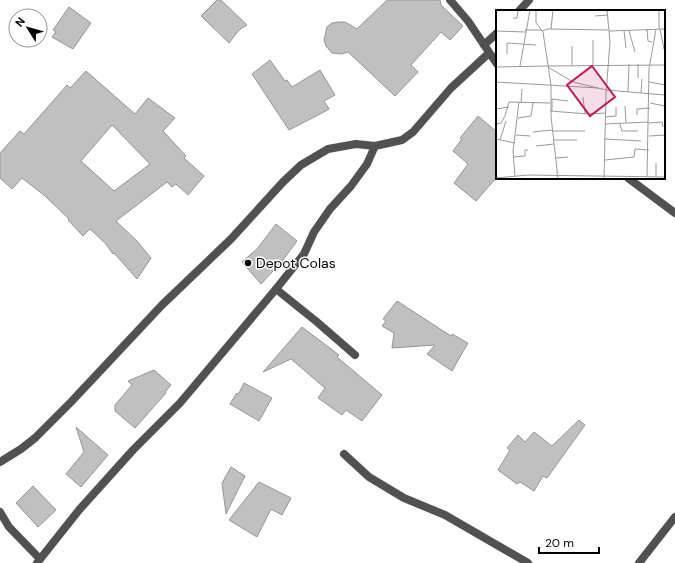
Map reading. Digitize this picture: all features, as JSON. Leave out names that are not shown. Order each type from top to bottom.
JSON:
[{"type":"street","points":[[450,0],[468,21],[496,63]]},
{"type":"street","points":[[520,10],[529,0]]},
{"type":"street","points":[[484,45],[496,34]]},
{"type":"street","points":[[0,462],[35,438],[71,402],[162,304],[231,239],[283,182],[302,166],[328,149],[356,144],[375,146],[402,140],[413,132],[450,88],[489,53]]},
{"type":"street","points":[[0,512],[10,527],[38,561],[79,510],[133,450],[180,403],[276,290],[304,254],[314,232],[330,209],[351,186],[367,164],[375,146]]},
{"type":"street","points":[[629,179],[675,213]]},
{"type":"street","points":[[276,290],[317,322],[355,355]]},
{"type":"street","points":[[344,454],[370,477],[404,498],[445,515],[528,563]]},
{"type":"street","points":[[639,563],[675,517]]},
{"type":"building","points":[[217,0],[221,0],[247,25],[239,30],[229,43],[201,16]]},
{"type":"building","points":[[387,0],[440,0],[441,5],[463,26],[450,40],[441,32],[411,65],[418,72],[395,96],[348,52],[342,54],[332,53],[326,46],[324,40],[327,27],[332,23],[345,22],[357,29]]},
{"type":"building","points":[[69,7],[91,23],[73,49],[52,37],[56,32],[53,30]]},
{"type":"building","points":[[270,60],[285,81],[287,80],[292,87],[320,70],[335,95],[324,101],[329,109],[289,130],[252,74]]},
{"type":"building","points":[[86,71],[135,114],[148,98],[175,118],[163,131],[186,156],[184,158],[204,176],[188,195],[176,184],[172,187],[167,182],[116,221],[138,242],[151,258],[137,279],[114,253],[113,254],[105,243],[90,229],[83,236],[68,220],[69,219],[44,195],[22,178],[12,189],[0,178],[0,153],[20,131],[24,134],[67,85],[70,88]],"holes":[[[112,125],[150,164],[114,191],[81,161]]]},
{"type":"building","points":[[478,116],[496,131],[496,178],[476,201],[454,183],[468,164],[453,151],[462,139],[460,138]]},
{"type":"building","points":[[276,224],[297,241],[283,260],[261,284],[242,262],[257,249]]},
{"type":"building","points":[[397,301],[451,336],[452,334],[468,343],[452,371],[427,354],[435,345],[392,348],[394,333],[382,326],[386,321],[383,319]]},
{"type":"building","points":[[302,327],[339,355],[337,357],[382,395],[362,421],[346,410],[342,415],[318,398],[325,388],[291,359],[263,372]]},
{"type":"building","points":[[154,370],[171,385],[165,392],[166,393],[135,428],[115,411],[115,405],[132,385],[128,381]]},
{"type":"building","points":[[244,383],[272,398],[259,421],[230,404],[236,394],[239,393]]},
{"type":"building","points":[[579,420],[585,425],[547,478],[543,476],[534,491],[520,482],[517,484],[498,470],[510,450],[507,448],[518,435],[525,442],[534,432],[552,446]]},
{"type":"building","points":[[76,427],[108,455],[81,487],[66,474],[84,452]]},
{"type":"building","points":[[231,467],[245,476],[226,514],[222,483]]},
{"type":"building","points":[[259,482],[291,498],[282,515],[271,509],[257,537],[229,520]]},
{"type":"building","points":[[33,486],[56,510],[38,527],[16,503]]},
{"type":"place","name":"Depot Colas","points":[[248,263]]}]
